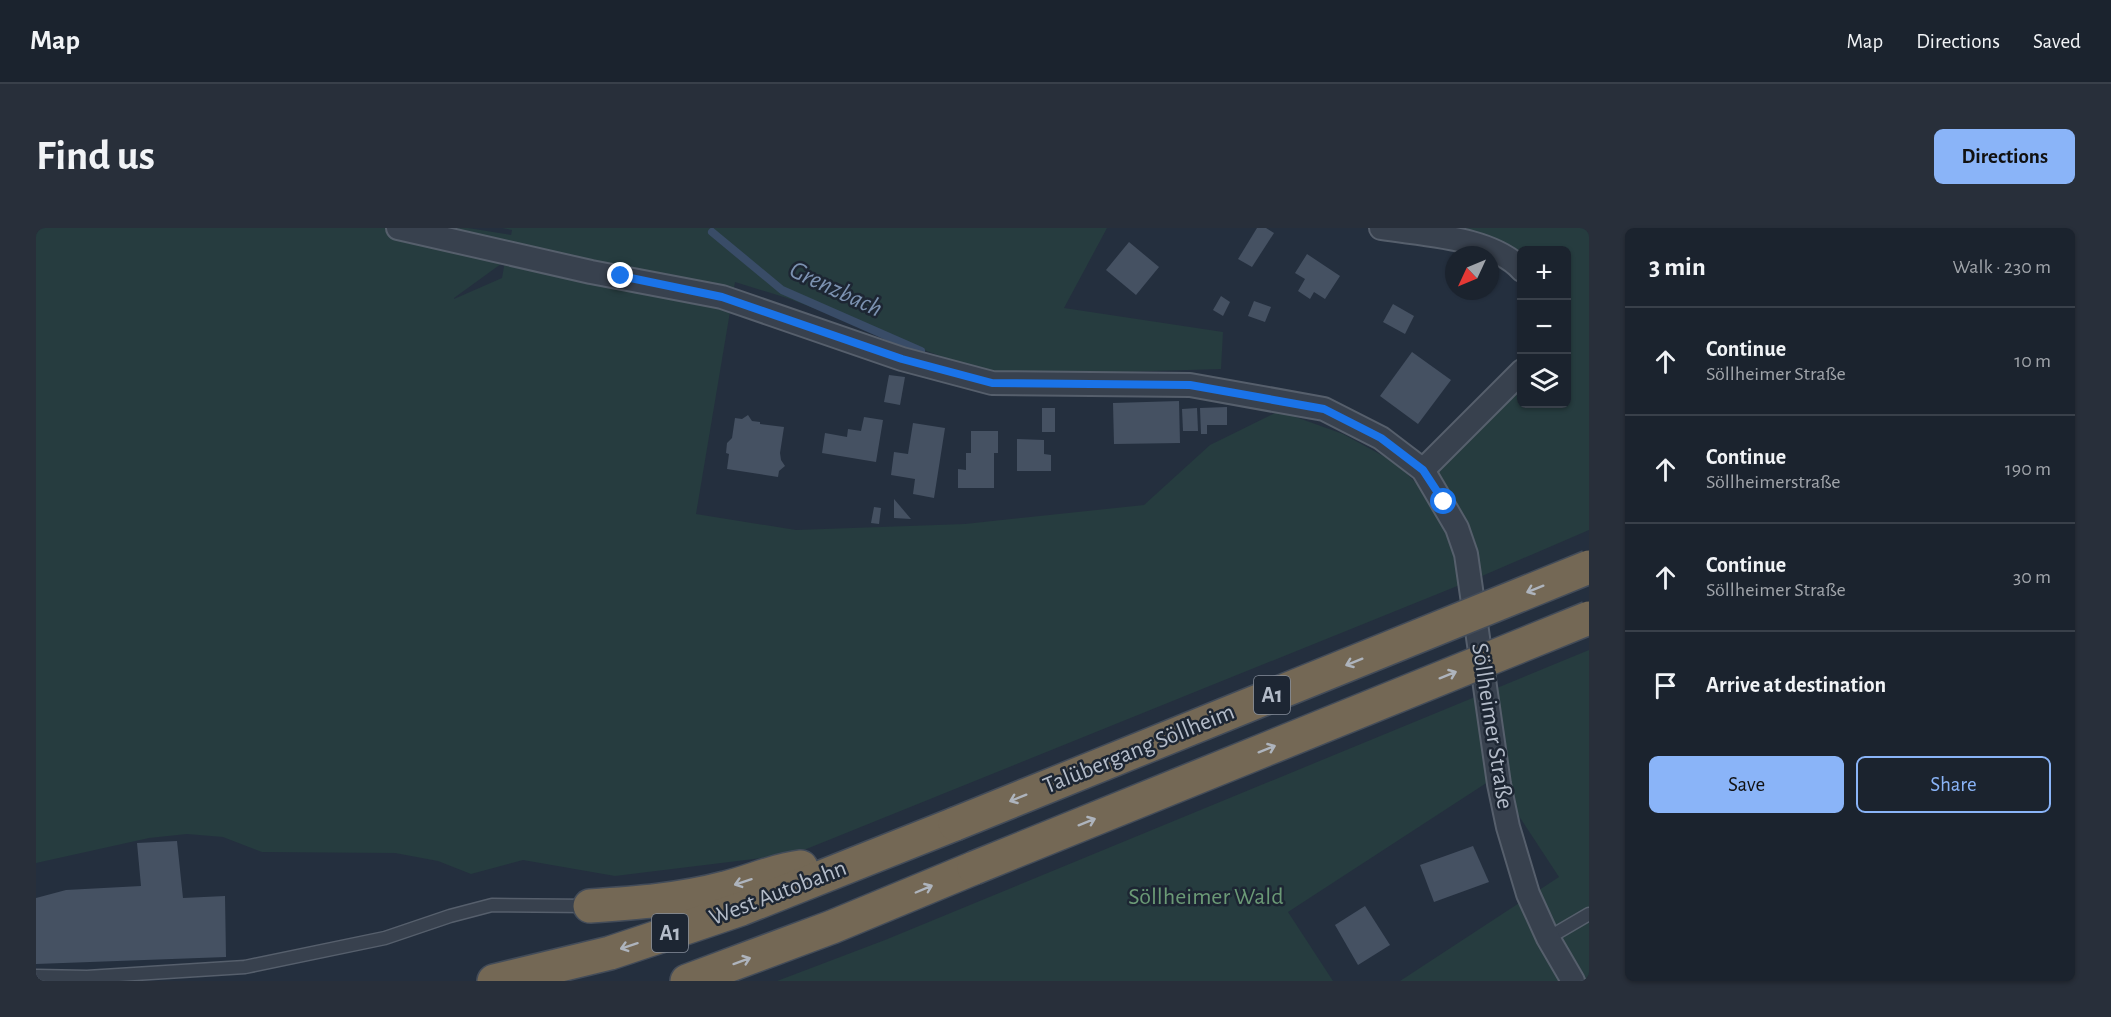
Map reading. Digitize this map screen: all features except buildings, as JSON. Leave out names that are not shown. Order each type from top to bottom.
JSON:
[{"type":"highway","name":"Talübergang Söllheim","points":[[955,824],[1589,567]]},
{"type":"highway","name":"Talübergang Söllheim","points":[[687,981],[832,927],[1589,618]]},
{"type":"highway","name":"West Autobahn","points":[[494,981],[610,952],[676,932],[741,909],[955,824]]},
{"type":"highway","points":[[590,906],[686,897],[725,888],[785,869],[814,866],[842,868]]},
{"type":"street","points":[[398,228],[591,272],[722,297],[902,359],[992,383],[1190,385],[1324,409],[1381,438],[1423,470],[1517,375]]},
{"type":"street","points":[[1381,228],[1484,246],[1513,261],[1517,266]]},
{"type":"street","name":"Söllheimer Straße","points":[[1423,470],[1457,528],[1466,554],[1499,784],[1508,827],[1528,894],[1548,938],[1573,981]]},
{"type":"lane","points":[[36,976],[87,977],[246,967],[385,938],[450,916],[492,905],[590,906]]},
{"type":"lane","points":[[1548,938],[1589,914]]},
{"type":"green space","points":[[36,228],[468,228],[511,235],[512,230],[502,228],[1107,228],[1064,308],[1223,332],[1221,369],[1021,375],[969,367],[787,298],[735,282],[696,514],[796,530],[965,524],[1144,505],[1210,445],[1279,411],[1343,434],[1396,463],[1417,484],[1438,467],[1517,390],[1517,408],[1571,408],[1571,246],[1517,246],[1517,260],[1499,253],[1499,246],[1477,246],[1425,228],[1589,228],[1589,530],[1482,576],[794,854],[615,876],[523,860],[471,874],[438,861],[395,853],[262,852],[223,837],[187,834],[149,838],[36,863]],"holes":[[[505,261],[502,278],[454,298]]]},
{"type":"green space","name":"Söllheimer Wald","points":[[1589,650],[1589,981],[1400,981],[1559,877],[1494,778],[1288,912],[1333,981],[777,981],[885,940]]},
{"type":"waterway","name":"Grenzbach","points":[[712,232],[782,290],[921,351]]},
{"type":"route","points":[[621,276],[722,297],[902,359],[992,383],[1190,385],[1324,409],[1381,438],[1423,470],[1444,502]]}]
